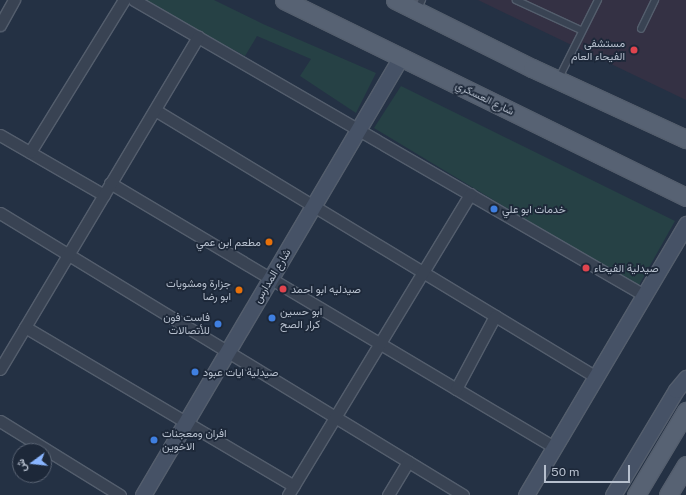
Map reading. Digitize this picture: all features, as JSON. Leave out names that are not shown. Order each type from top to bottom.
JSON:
[{"type":"main road","name":"شارع العسكري","points":[[284,0],[686,197]]},
{"type":"main road","points":[[395,0],[420,6],[558,80],[686,139]]},
{"type":"main road","points":[[636,495],[686,411]]},
{"type":"main road","points":[[668,495],[686,465]]},
{"type":"street","points":[[2,17],[14,0]]},
{"type":"street","points":[[30,152],[124,0]]},
{"type":"street","points":[[134,0],[644,295]]},
{"type":"street","points":[[0,369],[198,37]]},
{"type":"street","name":"شارع المدارس","points":[[145,494],[402,57]]},
{"type":"street","points":[[155,110],[596,377]]},
{"type":"street","points":[[0,135],[104,195]]},
{"type":"street","points":[[110,183],[554,447]]},
{"type":"street","points":[[25,327],[187,421],[291,490],[470,194]]},
{"type":"street","points":[[0,213],[463,495]]},
{"type":"street","points":[[526,495],[686,224]]},
{"type":"street","points":[[456,389],[495,316]]},
{"type":"street","points":[[613,495],[676,390],[686,378]]},
{"type":"street","points":[[0,421],[120,495]]},
{"type":"street","points":[[388,495],[408,462]]},
{"type":"lane","points":[[516,0],[581,30]]},
{"type":"lane","points":[[589,15],[593,0]]},
{"type":"lane","points":[[558,80],[581,30],[598,0]]},
{"type":"lane","points":[[641,29],[655,0]]},
{"type":"shaded area","name":"مستشفى الفيحاء العام","points":[[478,0],[686,0],[686,100]]},
{"type":"green space","points":[[141,0],[214,0],[263,24],[376,73],[356,113],[300,76],[311,59],[257,36],[245,56]]},
{"type":"green space","points":[[401,86],[675,221],[638,287],[374,128]]},
{"type":"place","name":"مستشفى الفيحاء العام","points":[[634,50]]},
{"type":"place","name":"خدمات ابو علي","points":[[494,209]]},
{"type":"place","name":"مطعم ابن عمي","points":[[269,242]]},
{"type":"place","name":"صيدلية الفيحاء","points":[[586,268]]},
{"type":"place","name":"صيدليه ابو احمد","points":[[283,289]]},
{"type":"place","name":"جزارة ومشويات ابو رضا","points":[[239,290]]},
{"type":"place","name":"ابو حسين كرار الصح","points":[[272,318]]},
{"type":"place","name":"فاست فون للأتصالات","points":[[218,324]]},
{"type":"place","name":"صيدلية ايات عبود","points":[[195,372]]},
{"type":"place","name":"افران ومعجنات الاخوين","points":[[154,440]]}]
